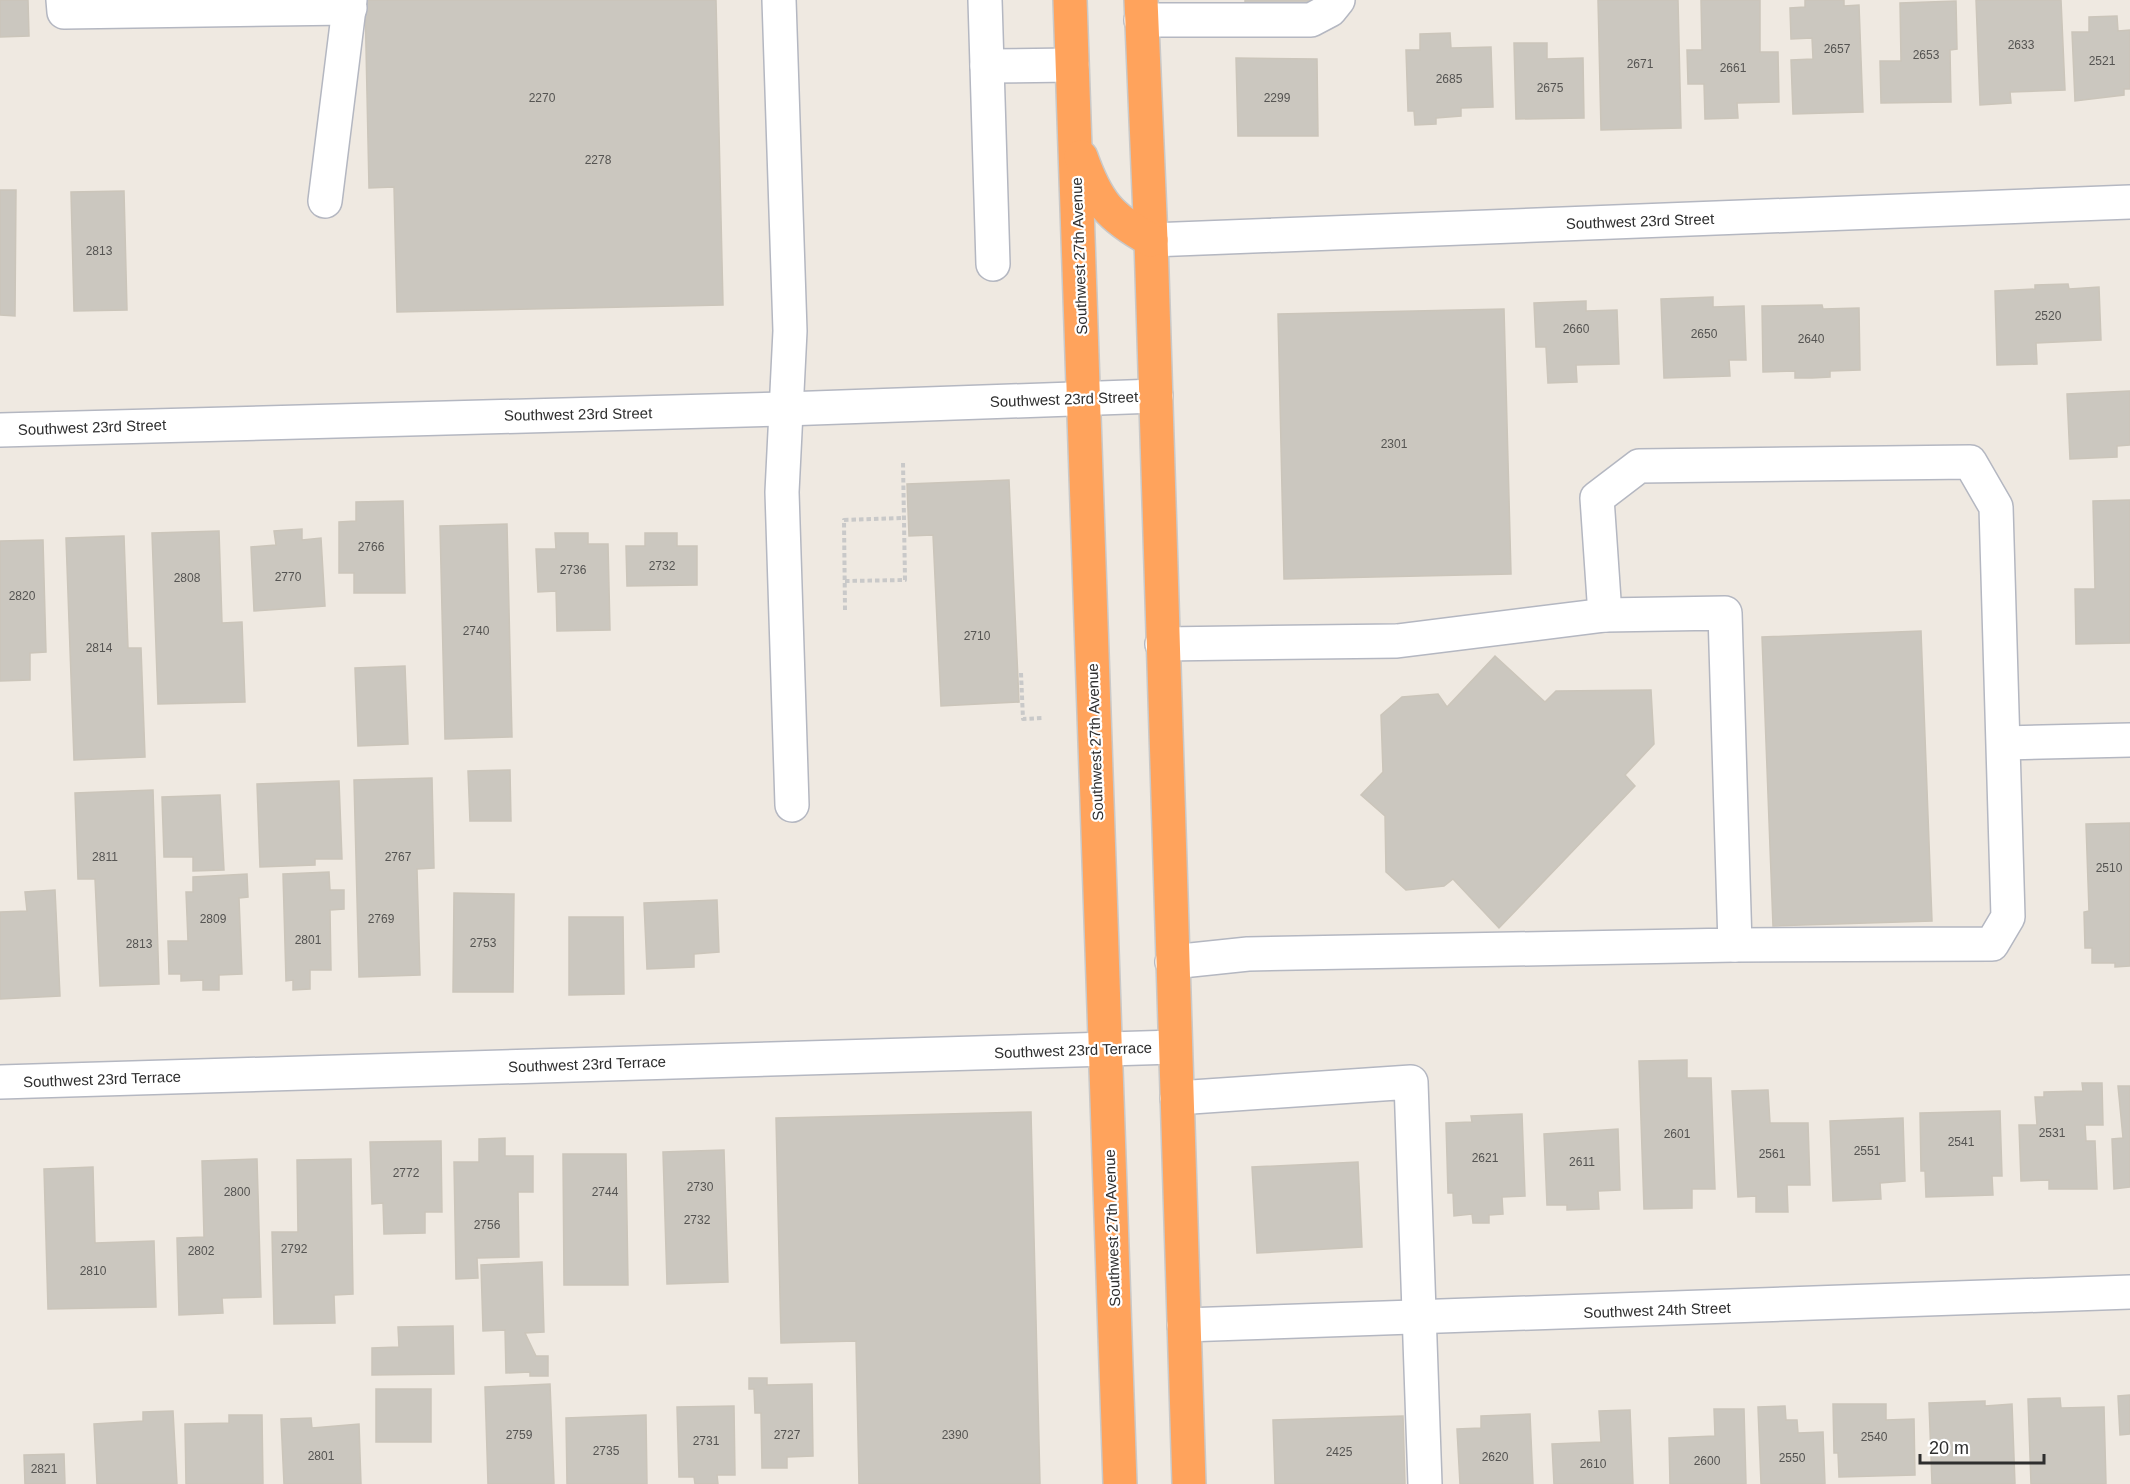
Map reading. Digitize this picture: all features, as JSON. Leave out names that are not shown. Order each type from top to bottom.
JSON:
[{"type":"highway","name":"Southwest 27th Avenue","points":[[1070,0],[1120,1484]]},
{"type":"highway","points":[[1141,10],[1190,1484]]},
{"type":"highway","points":[[1074,139],[1092,187],[1107,210],[1127,227],[1150,240]]},
{"type":"street","points":[[63,0],[64,12],[350,4],[326,201]]},
{"type":"street","points":[[779,0],[790,331],[782,492],[792,805]]},
{"type":"street","points":[[985,0],[993,264]]},
{"type":"street","points":[[1141,10],[1311,20],[1330,10],[1338,0]]},
{"type":"street","points":[[987,66],[1072,65]]},
{"type":"street","name":"Southwest 23rd Street","points":[[1150,240],[2130,202]]},
{"type":"street","name":"Southwest 23rd Street","points":[[0,430],[785,409],[1155,396]]},
{"type":"street","points":[[1172,962],[1248,954],[1735,945],[1992,944],[2008,917],[1996,507],[1970,462],[1639,466],[1597,498],[1605,615]]},
{"type":"street","points":[[1162,644],[1397,641],[1605,615],[1725,613],[1735,945]]},
{"type":"street","points":[[2004,743],[2130,740]]},
{"type":"street","name":"Southwest 23rd Terrace","points":[[0,1082],[1106,1047],[1175,1047]]},
{"type":"street","points":[[1177,1098],[1411,1082],[1425,1484]]},
{"type":"street","name":"Southwest 24th Street","points":[[1184,1325],[2130,1292]]},
{"type":"path","points":[[845,581],[905,580],[903,462]]},
{"type":"path","points":[[845,610],[844,520],[904,518]]},
{"type":"path","points":[[1021,673],[1023,719],[1042,718]]},
{"type":"building","points":[[0,0],[28,0],[29,36],[0,37]]},
{"type":"building","points":[[365,0],[716,0],[723,305],[397,312],[394,187],[369,188]]},
{"type":"building","points":[[1245,0],[1319,0],[1319,7],[1245,8]]},
{"type":"building","points":[[1598,0],[1678,0],[1681,128],[1601,130]]},
{"type":"building","points":[[1701,0],[1760,0],[1760,52],[1778,52],[1779,102],[1737,103],[1738,118],[1705,119],[1704,84],[1688,84],[1687,50],[1702,50]]},
{"type":"building","points":[[1805,0],[1844,0],[1844,6],[1859,5],[1863,112],[1793,114],[1791,60],[1813,59],[1812,38],[1791,39],[1790,8],[1805,7]]},
{"type":"building","points":[[1976,0],[2061,0],[2065,90],[2010,92],[2011,103],[1980,105]]},
{"type":"building","points":[[1956,1],[1957,49],[1950,50],[1951,102],[1881,103],[1880,61],[1901,61],[1900,3]]},
{"type":"building","points":[[2117,16],[2118,31],[2130,30],[2130,89],[2124,89],[2124,95],[2075,101],[2072,32],[2089,32],[2089,17]]},
{"type":"building","points":[[1450,33],[1451,48],[1491,47],[1493,107],[1461,108],[1461,116],[1436,118],[1436,124],[1415,125],[1414,111],[1408,111],[1406,50],[1420,50],[1420,34]]},
{"type":"building","points":[[1514,43],[1547,43],[1547,59],[1583,58],[1584,118],[1516,119]]},
{"type":"building","points":[[1236,58],[1317,59],[1318,136],[1238,136]]},
{"type":"building","points":[[0,190],[16,190],[15,316],[0,315]]},
{"type":"building","points":[[124,191],[127,310],[74,311],[71,192]]},
{"type":"building","points":[[2068,284],[2069,289],[2099,287],[2101,340],[2036,343],[2037,364],[1997,365],[1995,291],[2035,289],[2035,285]]},
{"type":"building","points":[[1713,297],[1713,307],[1744,306],[1746,360],[1729,360],[1730,376],[1664,378],[1661,299]]},
{"type":"building","points":[[1586,301],[1586,311],[1617,310],[1619,364],[1576,365],[1577,382],[1548,383],[1546,347],[1536,347],[1534,303]]},
{"type":"building","points":[[1822,305],[1823,309],[1859,308],[1860,370],[1830,371],[1830,377],[1812,378],[1795,378],[1795,371],[1763,372],[1762,306]]},
{"type":"building","points":[[1504,309],[1511,574],[1284,579],[1278,314]]},
{"type":"building","points":[[2130,391],[2130,445],[2117,446],[2117,457],[2070,459],[2067,394]]},
{"type":"building","points":[[1009,480],[1019,702],[941,706],[933,535],[909,536],[907,484]]},
{"type":"building","points":[[2130,500],[2130,643],[2076,644],[2075,589],[2095,589],[2093,501]]},
{"type":"building","points":[[403,501],[405,593],[354,593],[354,573],[339,573],[339,522],[356,521],[356,502]]},
{"type":"building","points":[[507,524],[512,737],[445,739],[440,526]]},
{"type":"building","points":[[302,529],[302,540],[321,538],[325,606],[254,611],[251,547],[276,545],[274,531]]},
{"type":"building","points":[[219,531],[222,623],[242,622],[245,702],[158,704],[152,533]]},
{"type":"building","points":[[555,533],[588,533],[588,544],[608,544],[610,630],[557,631],[556,591],[538,592],[536,549],[556,549]]},
{"type":"building","points":[[645,533],[677,533],[677,546],[697,546],[697,585],[627,586],[626,546],[645,546]]},
{"type":"building","points":[[124,536],[128,648],[141,648],[145,757],[74,760],[66,538]]},
{"type":"building","points":[[43,540],[46,652],[30,653],[30,680],[0,681],[0,541]]},
{"type":"building","points":[[1921,631],[1932,921],[1773,926],[1762,637]]},
{"type":"building","points":[[1495,656],[1545,702],[1556,691],[1651,690],[1654,744],[1625,775],[1635,786],[1499,928],[1453,879],[1444,886],[1406,890],[1386,872],[1385,816],[1361,795],[1383,772],[1381,715],[1402,697],[1438,694],[1447,707]]},
{"type":"building","points":[[405,666],[408,744],[358,746],[355,668]]},
{"type":"building","points":[[510,770],[511,821],[470,821],[468,771]]},
{"type":"building","points":[[432,778],[434,868],[417,869],[420,975],[359,977],[354,780]]},
{"type":"building","points":[[339,781],[342,859],[315,859],[315,865],[260,867],[257,784]]},
{"type":"building","points":[[153,790],[159,984],[100,986],[95,879],[78,879],[75,793]]},
{"type":"building","points":[[220,795],[224,870],[193,871],[193,857],[164,857],[162,797]]},
{"type":"building","points":[[2130,823],[2130,966],[2115,967],[2115,963],[2092,963],[2092,948],[2085,948],[2084,912],[2089,911],[2086,824]]},
{"type":"building","points":[[329,872],[330,890],[344,890],[344,909],[330,910],[331,970],[310,970],[310,989],[293,990],[293,980],[286,981],[283,874]]},
{"type":"building","points":[[247,874],[248,897],[239,898],[242,974],[219,975],[219,990],[203,990],[203,980],[181,981],[181,974],[169,974],[168,941],[188,941],[186,892],[193,892],[193,877]]},
{"type":"building","points":[[55,890],[60,996],[0,999],[0,912],[27,911],[25,892]]},
{"type":"building","points":[[454,893],[514,894],[513,992],[453,992]]},
{"type":"building","points":[[717,900],[719,952],[694,954],[694,967],[647,969],[644,903]]},
{"type":"building","points":[[569,917],[623,917],[624,994],[569,995]]},
{"type":"building","points":[[1687,1060],[1687,1078],[1711,1078],[1715,1189],[1692,1189],[1692,1208],[1644,1209],[1639,1061]]},
{"type":"building","points":[[2082,1083],[2102,1083],[2103,1125],[2085,1125],[2086,1141],[2095,1141],[2097,1189],[2049,1189],[2049,1180],[2021,1181],[2019,1125],[2037,1125],[2035,1097],[2044,1097],[2044,1092],[2083,1091]]},
{"type":"building","points":[[2118,1086],[2130,1086],[2130,1187],[2114,1189],[2112,1139],[2123,1138]]},
{"type":"building","points":[[1768,1090],[1770,1123],[1808,1123],[1810,1185],[1787,1185],[1788,1212],[1756,1212],[1756,1196],[1738,1197],[1732,1091]]},
{"type":"building","points":[[2000,1111],[2002,1176],[1992,1176],[1993,1195],[1926,1197],[1925,1171],[1921,1171],[1920,1113]]},
{"type":"building","points":[[1031,1112],[1040,1484],[859,1484],[856,1341],[781,1343],[776,1118]]},
{"type":"building","points":[[1522,1114],[1525,1196],[1502,1197],[1503,1214],[1489,1215],[1489,1223],[1473,1223],[1472,1214],[1454,1216],[1453,1193],[1448,1193],[1446,1123],[1472,1122],[1471,1116]]},
{"type":"building","points":[[1903,1118],[1905,1181],[1880,1183],[1881,1199],[1833,1201],[1830,1121]]},
{"type":"building","points":[[1618,1129],[1620,1190],[1598,1191],[1599,1209],[1567,1210],[1567,1205],[1547,1205],[1544,1134]]},
{"type":"building","points":[[505,1138],[505,1156],[533,1156],[533,1192],[518,1192],[519,1257],[477,1258],[478,1278],[456,1279],[454,1162],[479,1162],[479,1139]]},
{"type":"building","points":[[441,1141],[442,1212],[425,1212],[425,1233],[384,1234],[383,1203],[372,1204],[370,1142]]},
{"type":"building","points":[[724,1150],[728,1282],[667,1284],[663,1152]]},
{"type":"building","points":[[563,1154],[626,1154],[628,1285],[564,1285]]},
{"type":"building","points":[[257,1159],[261,1297],[222,1298],[223,1313],[179,1315],[177,1238],[204,1237],[202,1161]]},
{"type":"building","points":[[351,1159],[353,1294],[334,1295],[335,1323],[274,1324],[272,1232],[298,1232],[297,1160]]},
{"type":"building","points":[[1358,1162],[1362,1247],[1257,1253],[1252,1167]]},
{"type":"building","points":[[93,1167],[95,1243],[154,1241],[156,1307],[48,1309],[44,1169]]},
{"type":"building","points":[[542,1262],[544,1332],[525,1333],[536,1356],[548,1356],[548,1376],[530,1376],[530,1372],[506,1373],[505,1330],[483,1331],[481,1265]]},
{"type":"building","points":[[453,1326],[454,1374],[372,1375],[372,1348],[399,1347],[398,1327]]},
{"type":"building","points":[[749,1378],[767,1378],[767,1385],[812,1384],[813,1456],[787,1457],[787,1468],[762,1468],[761,1413],[755,1413],[754,1389],[749,1389]]},
{"type":"building","points":[[550,1384],[554,1484],[488,1484],[485,1387]]},
{"type":"building","points":[[376,1389],[431,1389],[431,1442],[376,1442]]},
{"type":"building","points":[[2130,1395],[2130,1434],[2120,1435],[2118,1396]]},
{"type":"building","points":[[2060,1398],[2061,1408],[2104,1407],[2106,1484],[2031,1484],[2028,1399]]},
{"type":"building","points":[[1985,1401],[1985,1406],[2012,1404],[2015,1484],[1932,1484],[1929,1403]]},
{"type":"building","points":[[1833,1404],[1886,1404],[1886,1420],[1914,1419],[1915,1475],[1839,1477],[1838,1453],[1834,1453]]},
{"type":"building","points":[[734,1406],[735,1475],[717,1475],[718,1484],[695,1484],[694,1477],[679,1477],[677,1407]]},
{"type":"building","points":[[1785,1406],[1786,1420],[1797,1420],[1798,1433],[1823,1432],[1825,1484],[1761,1484],[1758,1407]]},
{"type":"building","points":[[1714,1409],[1744,1409],[1746,1484],[1670,1484],[1669,1438],[1715,1436]]},
{"type":"building","points":[[1630,1410],[1633,1484],[1554,1484],[1552,1444],[1601,1442],[1599,1411]]},
{"type":"building","points":[[173,1411],[177,1484],[97,1484],[94,1424],[143,1421],[143,1412]]},
{"type":"building","points":[[1530,1414],[1533,1484],[1460,1484],[1457,1429],[1481,1428],[1481,1416]]},
{"type":"building","points":[[229,1415],[262,1415],[263,1484],[186,1484],[185,1424],[229,1423]]},
{"type":"building","points":[[646,1415],[647,1484],[567,1484],[566,1418]]},
{"type":"building","points":[[1403,1416],[1405,1484],[1275,1484],[1273,1420]]},
{"type":"building","points":[[311,1418],[312,1428],[359,1424],[361,1484],[284,1484],[281,1419]]},
{"type":"building","points":[[64,1454],[65,1484],[25,1484],[24,1455]]}]
